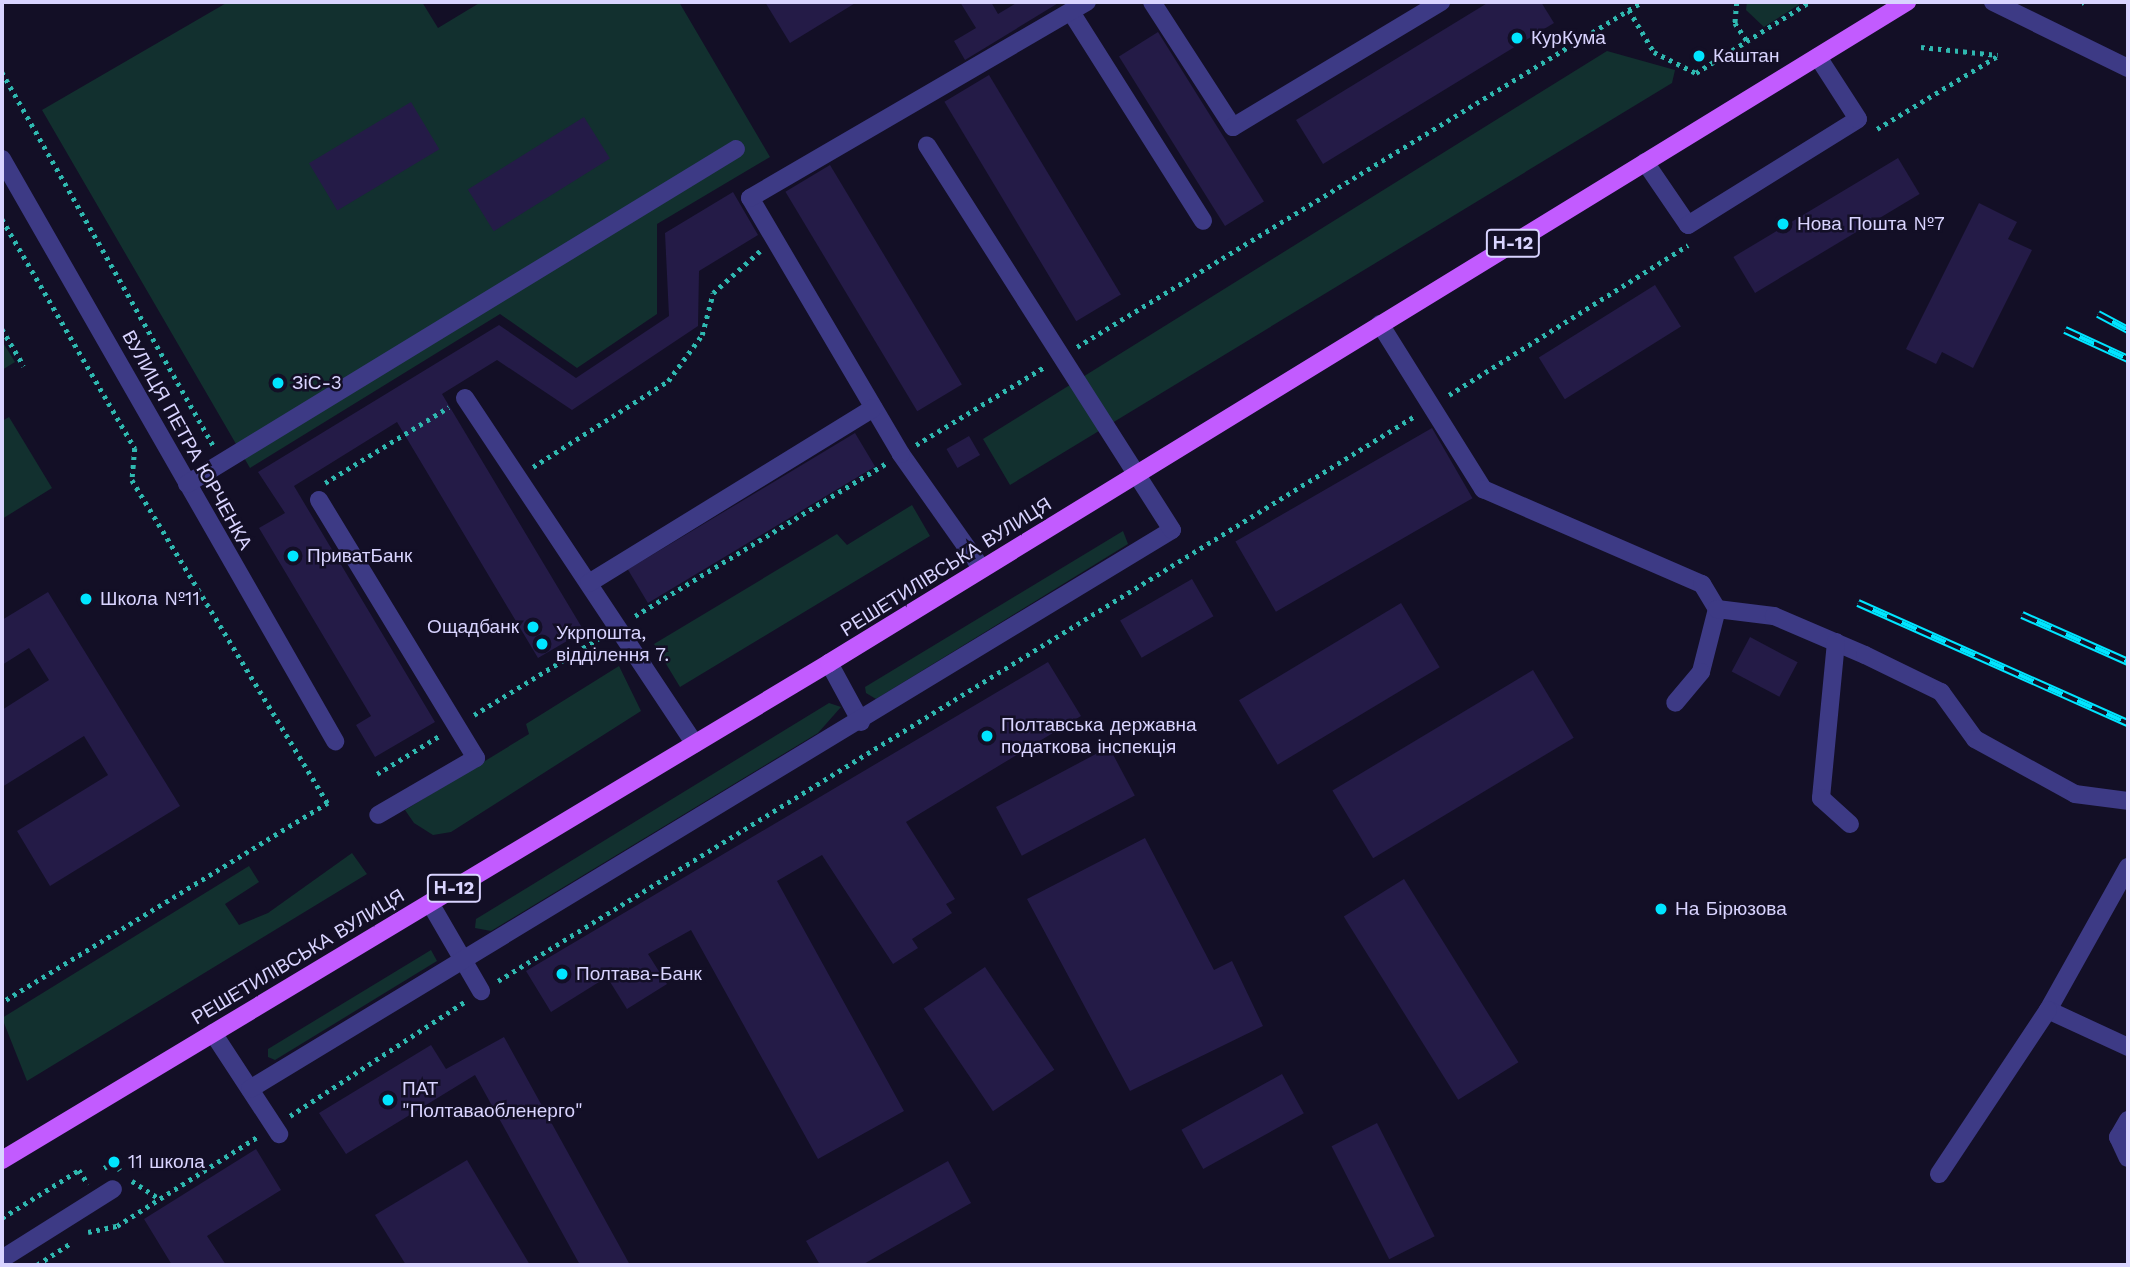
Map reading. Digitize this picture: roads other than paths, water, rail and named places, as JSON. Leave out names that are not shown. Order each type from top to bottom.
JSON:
[{"type":"main road","name":"РЕШЕТИЛІВСЬКА ВУЛИЦЯ","points":[[2,1160],[829,663],[1907,2]]},
{"type":"street","points":[[982,569],[901,454],[750,198],[1087,2]]},
{"type":"street","points":[[1152,2],[1233,127],[1441,2]]},
{"type":"street","points":[[1993,2],[2128,68]]},
{"type":"street","points":[[1072,12],[1203,221]]},
{"type":"street","points":[[1645,162],[1688,225],[1858,119],[1818,57]]},
{"type":"street","points":[[250,1089],[861,722],[1172,530],[927,146]]},
{"type":"street","points":[[187,484],[736,149]]},
{"type":"street","name":"ВУЛИЦЯ ПЕТРА ЮРЧЕНКА","points":[[2,159],[335,741]]},
{"type":"street","points":[[1380,324],[1483,489],[1702,584],[1717,609],[1701,672],[1675,703]]},
{"type":"street","points":[[465,398],[589,583],[621,625],[695,744]]},
{"type":"street","points":[[589,583],[874,408]]},
{"type":"street","points":[[319,500],[476,758],[378,815]]},
{"type":"street","points":[[1717,609],[1774,616],[1836,642],[1941,692],[1975,739],[1997,752],[2075,794],[2128,801]]},
{"type":"street","points":[[1836,642],[1821,798],[1850,824]]},
{"type":"street","points":[[829,663],[861,722]]},
{"type":"street","points":[[1939,1174],[2048,1010],[2128,867]]},
{"type":"street","points":[[430,903],[481,991]]},
{"type":"street","points":[[2048,1010],[2128,1047]]},
{"type":"street","points":[[213,1033],[276,1130]]},
{"type":"street","points":[[2128,1120],[2118,1138],[2128,1158]]},
{"type":"street","points":[[2,1259],[118,1182]]},
{"type":"railway","points":[[2098,314],[2128,330]]},
{"type":"railway","points":[[2065,330],[2128,359]]},
{"type":"railway","points":[[1858,603],[2128,723]]},
{"type":"railway","points":[[2022,615],[2128,662]]},
{"type":"place","name":"КурКума","points":[[1517,38]]},
{"type":"place","name":"Каштан","points":[[1699,56]]},
{"type":"place","name":"Нова Пошта №7","points":[[1783,224]]},
{"type":"place","name":"ЗіС-3","points":[[278,383]]},
{"type":"place","name":"ПриватБанк","points":[[293,556]]},
{"type":"place","name":"Школа №11","points":[[86,599]]},
{"type":"place","name":"Ощадбанк","points":[[533,627]]},
{"type":"place","name":"Укрпошта, відділення 7.","points":[[542,644]]},
{"type":"place","name":"Полтавська державна податкова інспекція","points":[[987,736]]},
{"type":"place","name":"На Бірюзова","points":[[1661,909]]},
{"type":"place","name":"Полтава-Банк","points":[[562,974]]},
{"type":"place","name":"ПАТ \"Полтаваобленерго\"","points":[[388,1100]]},
{"type":"place","name":"11 школа","points":[[114,1162]]}]
